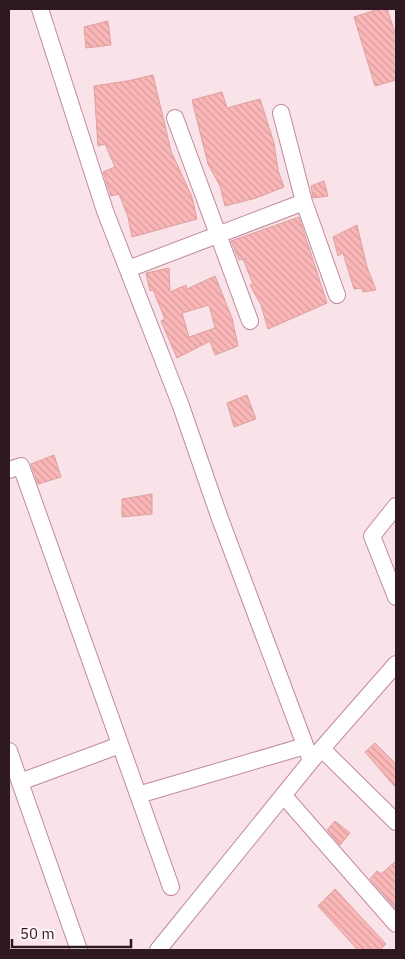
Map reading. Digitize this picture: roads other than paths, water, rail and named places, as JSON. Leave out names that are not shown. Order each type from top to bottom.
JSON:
[{"type":"street","points":[[40,9],[105,210],[181,406],[222,526],[312,752],[396,822]]},
{"type":"street","points":[[281,113],[304,202],[337,295]]},
{"type":"street","points":[[175,118],[250,321]]},
{"type":"street","points":[[128,269],[304,202]]},
{"type":"street","points":[[9,470],[21,466],[171,887]]},
{"type":"street","points":[[396,506],[372,536],[396,597]]},
{"type":"street","points":[[158,950],[284,796],[312,752],[396,664]]},
{"type":"street","points":[[20,782],[120,745]]},
{"type":"street","points":[[9,751],[79,950]]},
{"type":"street","points":[[138,796],[312,752]]},
{"type":"street","points":[[284,796],[396,924]]}]
